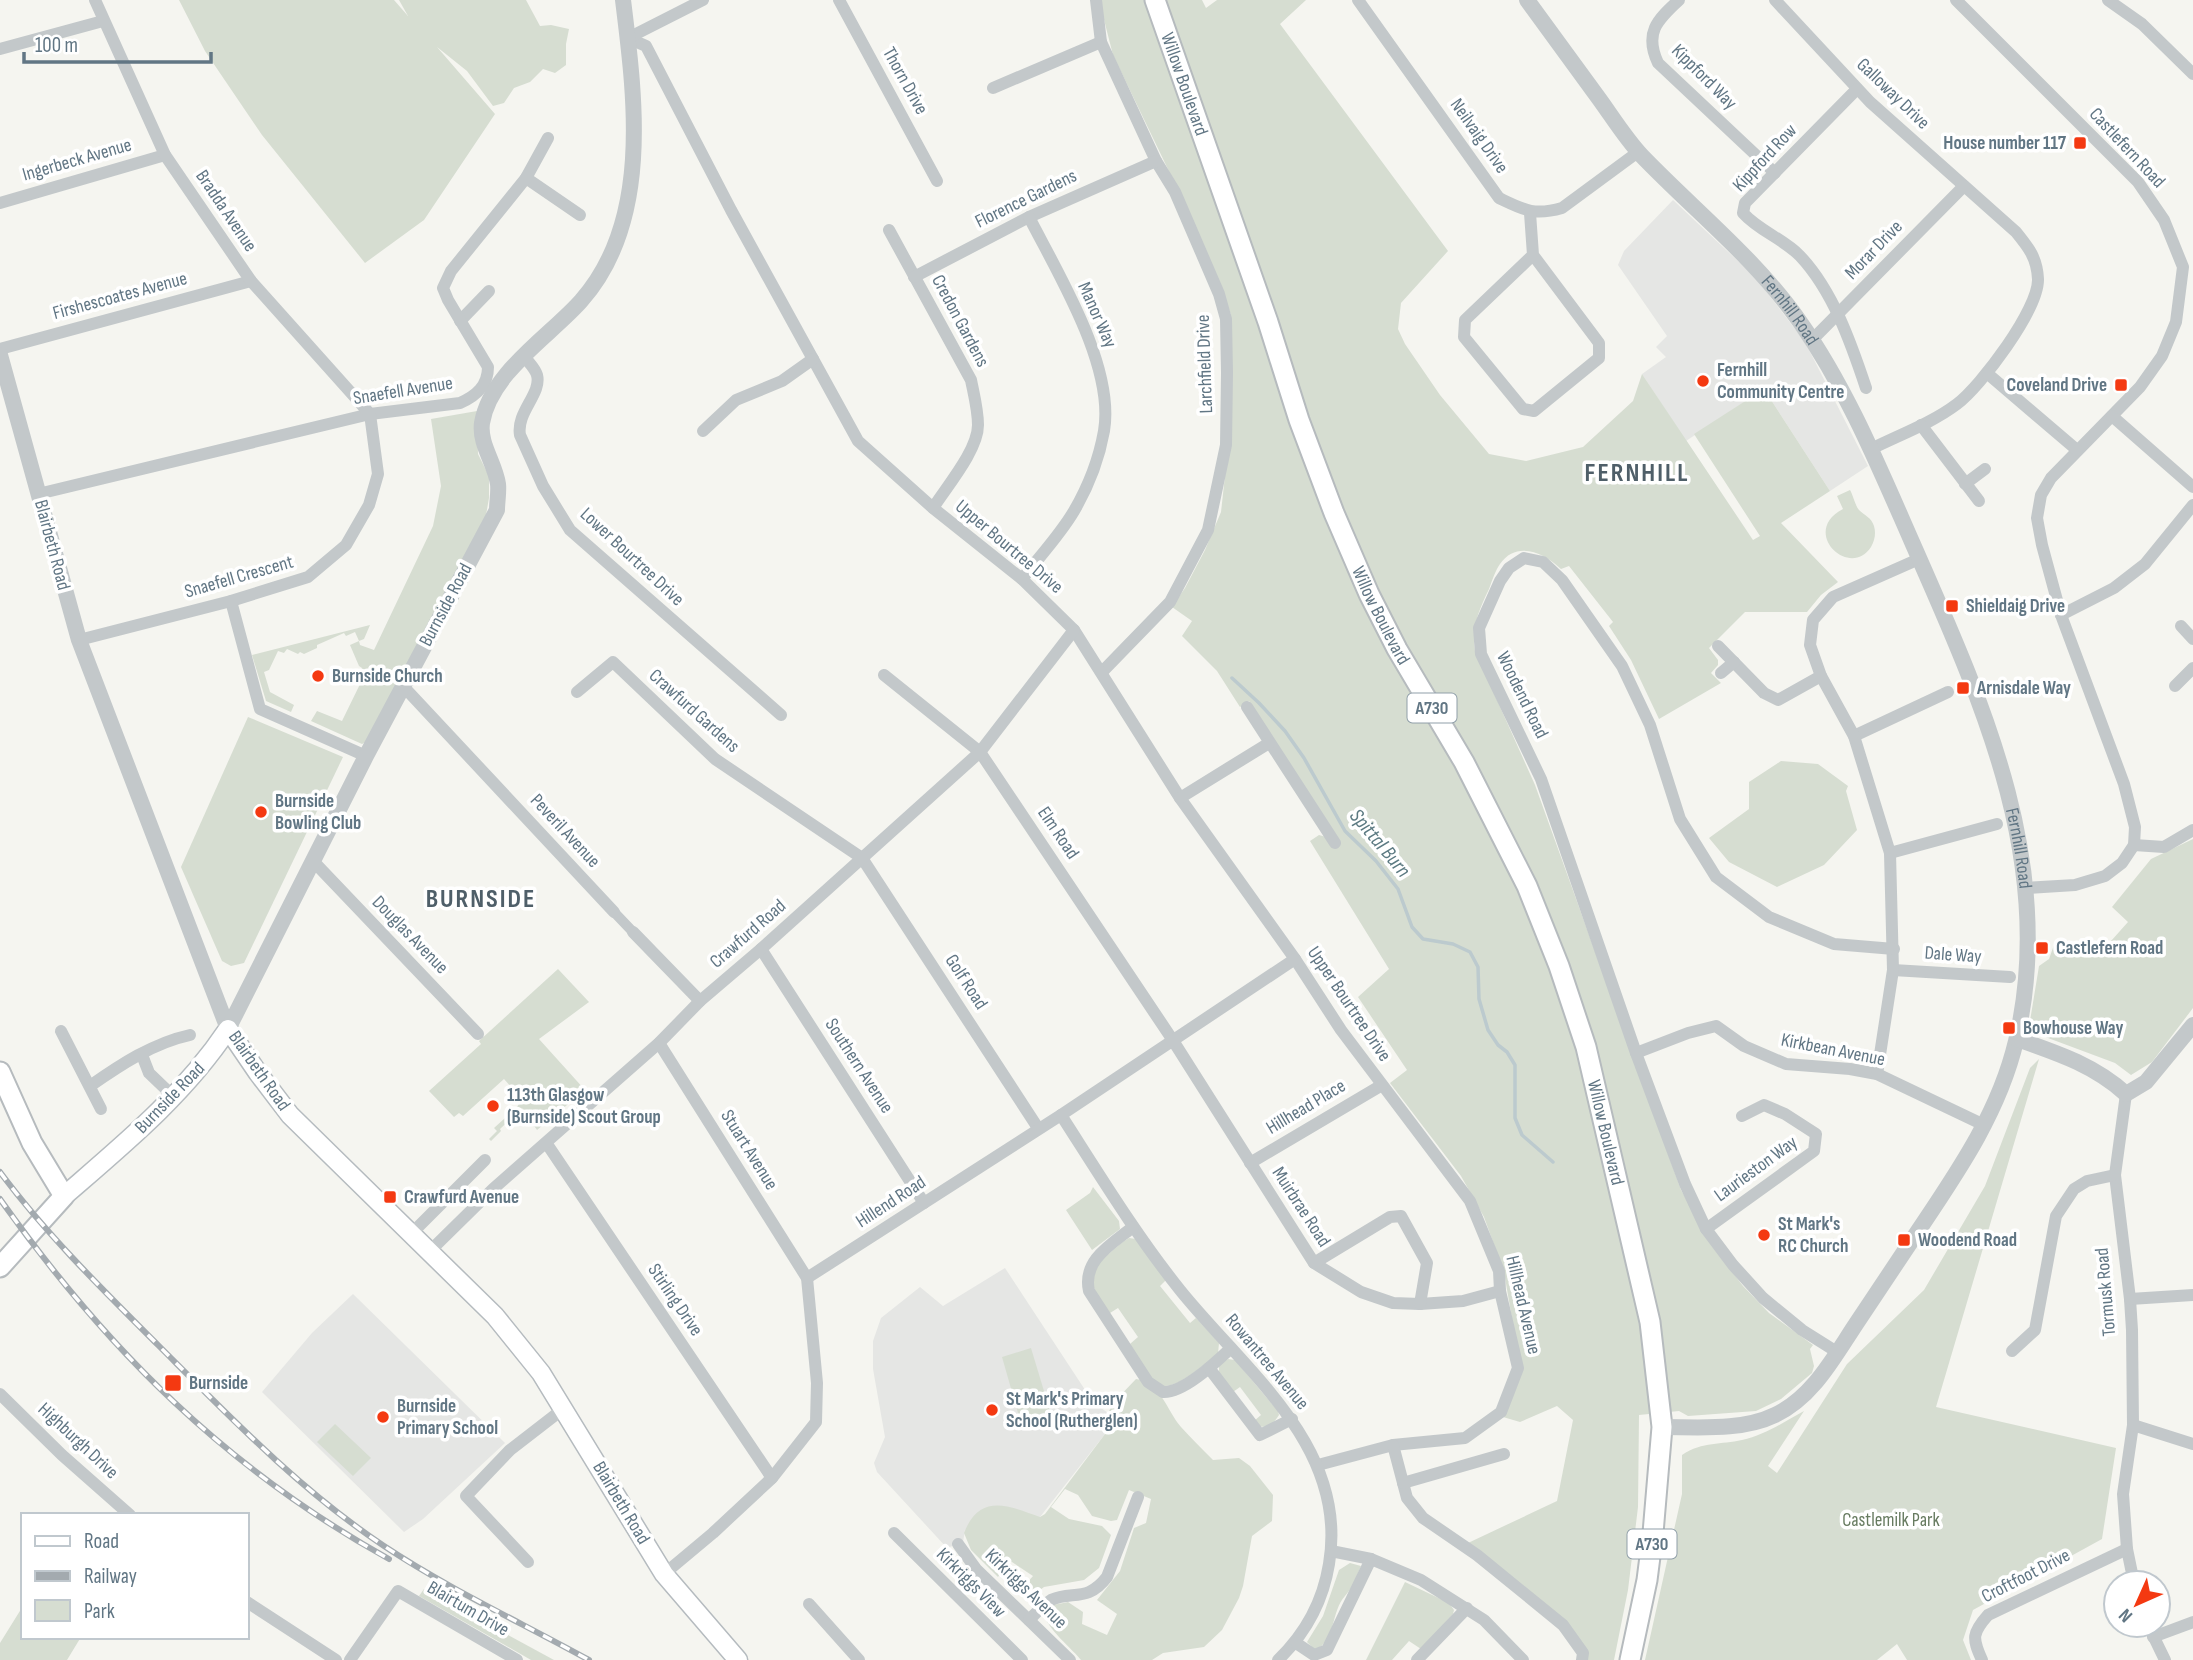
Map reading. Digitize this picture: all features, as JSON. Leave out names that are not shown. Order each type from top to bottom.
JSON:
[{"type":"main road","name":"Willow Boulevard","points":[[1155,0],[1268,322],[1299,420],[1352,556],[1397,649],[1492,812],[1527,886],[1559,966],[1589,1059],[1650,1322],[1662,1426]]},
{"type":"main road","name":"Burnside Road","points":[[64,1196],[156,1116],[206,1062],[229,1029]]},
{"type":"main road","name":"Blairbeth Road","points":[[229,1029],[290,1115],[495,1316],[541,1373],[664,1574],[738,1660]]},
{"type":"main road","points":[[0,1072],[32,1143],[64,1196],[0,1267]]},
{"type":"main road","name":"A730","points":[[1630,1660],[1654,1533],[1662,1426]]},
{"type":"street","name":"Bradda Avenue","points":[[95,0],[165,155],[251,281],[370,414]]},
{"type":"street","name":"Burnside Road","points":[[229,1029],[366,756],[497,510],[498,483],[482,434],[482,422],[490,401],[502,381],[524,356],[581,301],[604,267],[623,227],[635,118],[634,79],[623,0]]},
{"type":"street","points":[[628,38],[703,0]]},
{"type":"street","name":"Thorn Drive","points":[[839,0],[937,181]]},
{"type":"street","name":"Larchfield Drive","points":[[1096,0],[1101,42],[1156,161],[1186,218],[1219,294],[1226,319],[1226,445],[1208,530],[1170,602],[1102,672]]},
{"type":"street","name":"Neilvaig Drive","points":[[1358,0],[1499,198],[1530,213]]},
{"type":"street","name":"Fernhill Road","points":[[1527,0],[1638,152],[1770,283],[1812,340],[1871,449],[1976,692],[2015,819],[2026,887],[2029,939],[2026,978],[2017,1039],[2005,1080],[1962,1164],[1837,1352],[1809,1391],[1795,1404],[1773,1416],[1752,1423],[1712,1427],[1662,1426]]},
{"type":"street","name":"Kippford Way","points":[[1679,0],[1660,17],[1652,34],[1652,50],[1658,63],[1775,173]]},
{"type":"street","name":"Galloway Drive","points":[[1775,0],[1857,89],[2016,232],[2033,253],[2039,282],[2026,314],[1988,374],[1957,404],[1871,449]]},
{"type":"street","name":"Castlefern Road","points":[[1956,0],[2138,182],[2164,220],[2188,266],[2176,322],[2162,356],[2140,387],[2051,478],[2041,495],[2037,518],[2061,615],[2124,784],[2135,827],[2134,845]]},
{"type":"street","points":[[2108,0],[2142,23],[2193,74]]},
{"type":"street","points":[[0,49],[103,21]]},
{"type":"street","name":"Upper Bourtree Drive","points":[[628,38],[646,46],[731,210],[858,442],[933,508],[1022,579],[1074,630],[1180,798],[1296,959],[1341,1030],[1382,1084]]},
{"type":"street","points":[[993,89],[1101,42]]},
{"type":"street","name":"Kippford Row","points":[[1838,315],[1812,271],[1798,254],[1743,213],[1745,203],[1857,89]]},
{"type":"street","name":"Snaefell Avenue","points":[[38,494],[370,414],[460,403],[484,386],[488,372],[486,362],[443,288],[451,271],[526,178],[548,138]]},
{"type":"street","points":[[1532,256],[1465,320],[1464,337],[1523,409],[1534,411],[1599,358],[1599,343],[1532,256],[1530,213],[1562,208],[1638,152]]},
{"type":"street","name":"Ingerbeck Avenue","points":[[0,203],[165,155]]},
{"type":"street","name":"Florence Gardens","points":[[915,277],[1030,217],[1156,161]]},
{"type":"street","points":[[526,178],[580,215]]},
{"type":"street","name":"Morar Drive","points":[[1812,340],[1964,186]]},
{"type":"street","name":"Manor Way","points":[[1022,579],[1073,513],[1092,476],[1105,430],[1103,392],[1093,346],[1030,217]]},
{"type":"street","name":"Credon Gardens","points":[[889,230],[971,380],[977,407],[978,428],[969,453],[933,508]]},
{"type":"street","name":"Firshescoates Avenue","points":[[0,349],[251,281]]},
{"type":"street","points":[[460,321],[489,291]]},
{"type":"street","points":[[1838,315],[1848,335],[1866,388]]},
{"type":"street","name":"Blairbeth Road","points":[[0,355],[79,640],[229,1029]]},
{"type":"street","name":"Lower Bourtree Drive","points":[[524,356],[536,373],[537,387],[518,428],[543,486],[570,530],[781,715]]},
{"type":"street","points":[[703,430],[736,400],[782,381],[813,359]]},
{"type":"street","points":[[1988,374],[2077,450]]},
{"type":"street","name":"Snaefell Crescent","points":[[79,640],[230,601],[308,577],[346,544],[369,505],[378,474],[370,414]]},
{"type":"street","points":[[2112,416],[2193,487]]},
{"type":"street","points":[[1921,425],[1979,501]]},
{"type":"street","points":[[1965,484],[1985,469]]},
{"type":"street","points":[[2061,615],[2114,588],[2146,564],[2193,505]]},
{"type":"street","name":"Woodend Road","points":[[1837,1352],[1802,1330],[1763,1298],[1706,1228],[1685,1184],[1636,1053],[1541,779],[1481,654],[1479,628],[1500,581],[1509,568],[1524,558],[1544,562],[1562,580],[1622,666],[1650,725],[1680,819],[1716,877],[1769,917],[1823,940],[1834,944],[1894,949]]},
{"type":"street","points":[[1877,1074],[1893,970],[1890,853],[1854,736],[1821,676],[1810,645],[1813,620],[1833,597],[1919,559]]},
{"type":"street","points":[[230,601],[260,709],[366,756]]},
{"type":"street","points":[[2181,626],[2193,639]]},
{"type":"street","name":"Crawfurd Road","points":[[430,1251],[493,1189],[659,1043],[700,1001],[980,752],[1074,630]]},
{"type":"street","points":[[1718,646],[1764,693],[1778,700],[1821,676]]},
{"type":"street","name":"Crawfurd Gardens","points":[[577,692],[612,662],[715,759],[862,858]]},
{"type":"street","points":[[1721,673],[1734,662]]},
{"type":"street","points":[[2175,686],[2193,668]]},
{"type":"street","name":"Elm Road","points":[[884,675],[980,752],[1172,1039]]},
{"type":"street","name":"Peveril Avenue","points":[[403,686],[700,1001]]},
{"type":"street","points":[[1854,736],[1948,692]]},
{"type":"street","points":[[1247,708],[1335,843]]},
{"type":"street","points":[[1180,798],[1269,743]]},
{"type":"street","points":[[1890,853],[1997,824]]},
{"type":"street","points":[[2026,887],[2075,885],[2105,876],[2122,863],[2134,845],[2164,847],[2193,830]]},
{"type":"street","name":"Golf Road","points":[[862,858],[1038,1128]]},
{"type":"street","name":"Douglas Avenue","points":[[314,862],[478,1034]]},
{"type":"street","name":"Southern Avenue","points":[[761,949],[924,1203]]},
{"type":"street","name":"Hillend Road","points":[[807,1278],[1061,1115],[1296,959]]},
{"type":"street","name":"Dale Way","points":[[1893,970],[2010,977]]},
{"type":"street","points":[[2017,1039],[2069,1057],[2109,1078],[2126,1094],[2146,1082],[2193,1025]]},
{"type":"street","name":"Kirkbean Avenue","points":[[1636,1053],[1688,1033],[1716,1026],[1744,1046],[1786,1064],[1877,1074],[1984,1125]]},
{"type":"street","points":[[61,1031],[102,1109]]},
{"type":"street","points":[[90,1086],[127,1060],[176,1038],[190,1035]]},
{"type":"street","name":"Muirbrae Road","points":[[1172,1039],[1314,1264],[1361,1292],[1392,1303],[1463,1301],[1500,1291]]},
{"type":"street","name":"Stuart Avenue","points":[[659,1043],[807,1278]]},
{"type":"street","points":[[142,1055],[149,1073],[174,1097]]},
{"type":"street","name":"Hillhead Place","points":[[1250,1163],[1382,1084]]},
{"type":"street","name":"Hillhead Avenue","points":[[1318,1465],[1393,1445],[1465,1438],[1501,1412],[1518,1368],[1500,1291],[1499,1271],[1469,1201],[1382,1084]]},
{"type":"street","name":"Tormusk Road","points":[[2126,1094],[2115,1175],[2130,1299],[2134,1380],[2133,1425],[2123,1494],[2131,1569]]},
{"type":"street","name":"Laurieston Way","points":[[1706,1228],[1814,1151],[1816,1134],[1785,1114],[1764,1105],[1742,1116]]},
{"type":"street","name":"Rowantree Avenue","points":[[1061,1115],[1133,1227],[1181,1290],[1292,1419],[1318,1465],[1329,1504],[1331,1550],[1326,1580],[1296,1643],[1278,1660]]},
{"type":"street","name":"Stirling Drive","points":[[547,1144],[772,1478]]},
{"type":"street","points":[[412,1233],[485,1160]]},
{"type":"street","points":[[2012,1351],[2035,1330],[2056,1216],[2074,1189],[2087,1181],[2115,1175]]},
{"type":"street","points":[[1314,1264],[1390,1217],[1401,1216],[1427,1262],[1420,1304]]},
{"type":"street","points":[[1133,1227],[1094,1261],[1088,1275],[1089,1291],[1148,1382],[1157,1390],[1176,1390],[1209,1368],[1231,1348]]},
{"type":"street","points":[[664,1574],[772,1478],[816,1422],[817,1382],[807,1278]]},
{"type":"street","points":[[2130,1299],[2193,1295]]},
{"type":"street","points":[[1209,1368],[1260,1435],[1292,1419]]},
{"type":"street","name":"Highburgh Drive","points":[[0,1394],[62,1455],[128,1513]]},
{"type":"street","points":[[528,1562],[466,1496],[510,1450],[563,1409]]},
{"type":"street","points":[[2133,1425],[2193,1444]]},
{"type":"street","points":[[1393,1445],[1407,1498],[1423,1518],[1477,1555],[1563,1625],[1583,1653],[1582,1660]]},
{"type":"street","points":[[1403,1483],[1504,1454]]},
{"type":"street","points":[[1029,1620],[1052,1599],[1088,1593],[1102,1583],[1107,1577],[1139,1497]]},
{"type":"street","name":"Kirkriggs View","points":[[894,1533],[1022,1660]]},
{"type":"street","name":"Kirkriggs Avenue","points":[[958,1544],[976,1569],[1065,1659]]},
{"type":"street","name":"Croftfoot Drive","points":[[1982,1660],[1973,1641],[1978,1626],[1988,1615],[2127,1549]]},
{"type":"street","points":[[1331,1550],[1371,1559],[1421,1580],[1484,1620],[1523,1660]]},
{"type":"street","points":[[1296,1643],[1314,1655],[1326,1650],[1371,1559]]},
{"type":"street","name":"Blairtum Drive","points":[[351,1660],[398,1591],[517,1660]]},
{"type":"street","points":[[248,1603],[336,1660]]},
{"type":"street","points":[[809,1604],[859,1660]]},
{"type":"street","points":[[1418,1660],[1467,1608]]},
{"type":"street","points":[[2172,1626],[2193,1622]]},
{"type":"street","points":[[2154,1639],[2165,1660]]},
{"type":"shaded area","points":[[1673,200],[1756,278],[1805,342],[1868,466],[1830,491],[1764,389],[1686,441],[1642,374],[1666,357],[1656,347],[1667,336],[1618,265],[1624,251]]},
{"type":"shaded area","name":"St Mark's Primary School (Rutherglen)","points":[[1005,1268],[1093,1402],[1108,1413],[1105,1434],[1040,1517],[965,1530],[963,1542],[947,1548],[877,1472],[874,1463],[885,1437],[873,1369],[873,1341],[881,1318],[920,1287],[943,1306]]},
{"type":"shaded area","name":"Burnside Primary School","points":[[353,1294],[505,1443],[423,1519],[404,1532],[262,1392],[312,1333]]},
{"type":"green space","points":[[179,0],[394,0],[408,16],[399,0],[526,0],[540,26],[551,25],[569,29],[566,65],[555,73],[543,69],[530,82],[514,88],[504,103],[493,106],[467,71],[437,47],[495,114],[424,220],[365,263],[262,135],[205,51]]},
{"type":"green space","points":[[1099,0],[1202,0],[1206,8],[1217,0],[1306,0],[1280,24],[1448,251],[1401,303],[1398,329],[1405,344],[1440,395],[1489,454],[1526,461],[1583,447],[1633,401],[1642,374],[1753,540],[1760,536],[1694,434],[1764,389],[1830,491],[1781,523],[1838,582],[1821,595],[1807,612],[1745,612],[1709,648],[1718,660],[1718,665],[1711,673],[1721,683],[1659,719],[1631,660],[1609,626],[1613,622],[1569,566],[1561,569],[1539,554],[1514,552],[1500,564],[1495,573],[1475,627],[1475,651],[1535,785],[1681,1190],[1719,1255],[1743,1286],[1769,1313],[1813,1345],[1810,1349],[1814,1366],[1812,1373],[1781,1399],[1756,1411],[1688,1416],[1679,1411],[1639,1415],[1638,1507],[1628,1590],[1614,1660],[1587,1660],[1588,1657],[1468,1543],[1557,1501],[1573,1420],[1557,1406],[1520,1422],[1503,1417],[1517,1386],[1515,1336],[1504,1272],[1484,1217],[1461,1176],[1390,1083],[1407,1070],[1358,997],[1389,969],[1310,841],[1319,835],[1340,841],[1249,701],[1240,707],[1217,671],[1182,636],[1192,621],[1172,607],[1205,550],[1221,512],[1229,440],[1231,315],[1191,217],[1113,55]]},
{"type":"green space","points":[[477,411],[478,454],[489,476],[486,515],[368,741],[362,744],[311,721],[317,711],[342,721],[363,678],[359,675],[362,668],[350,645],[359,641],[360,645],[374,650],[433,526],[441,486],[431,419]]},
{"type":"green space","points":[[1850,490],[1859,510],[1871,521],[1875,531],[1871,547],[1862,556],[1852,558],[1841,556],[1833,549],[1827,540],[1826,529],[1831,519],[1843,509],[1837,496]]},
{"type":"green space","points":[[370,625],[364,639],[359,641],[355,632],[346,636],[344,633],[304,654],[287,649],[284,653],[278,651],[269,670],[264,672],[270,692],[294,705],[291,712],[266,701],[252,655]]},
{"type":"green space","name":"Burnside Bowling Club","points":[[248,717],[343,757],[244,963],[231,966],[222,961],[181,867]]},
{"type":"green space","points":[[1781,761],[1818,764],[1848,786],[1846,791],[1857,830],[1824,865],[1777,887],[1729,862],[1709,838],[1749,809],[1749,782]]},
{"type":"green space","points":[[2193,839],[2193,1008],[2152,1062],[2131,1075],[2115,1063],[2040,1035],[2030,1021],[2039,966],[2049,959],[2054,945],[2111,941],[2128,922],[2112,907],[2151,859]]},
{"type":"green space","points":[[558,969],[589,1002],[539,1039],[585,1090],[537,1130],[522,1108],[491,1141],[489,1139],[497,1131],[494,1128],[522,1099],[504,1079],[463,1116],[459,1113],[454,1117],[429,1091]]},
{"type":"green space","name":"Castlemilk Park","points":[[2039,1059],[1936,1407],[2116,1448],[2102,1539],[1973,1610],[1963,1640],[1971,1660],[1907,1660],[1897,1644],[1877,1660],[1645,1660],[1682,1494],[1682,1455],[1705,1445],[1759,1435],[1804,1411],[1768,1466],[1777,1473],[1847,1364],[1924,1290],[1985,1186],[2030,1068]]},
{"type":"green space","points":[[1093,1187],[1119,1221],[1120,1229],[1092,1250],[1066,1210],[1090,1193]]},
{"type":"green space","points":[[1129,1238],[1136,1239],[1166,1280],[1160,1286],[1190,1323],[1196,1318],[1219,1343],[1218,1354],[1187,1377],[1170,1385],[1162,1386],[1152,1380],[1130,1344],[1138,1337],[1118,1308],[1110,1313],[1093,1284],[1092,1277],[1099,1264]]},
{"type":"green space","points":[[1031,1348],[1050,1411],[1020,1420],[1002,1357]]},
{"type":"green space","points":[[1228,1359],[1235,1360],[1278,1411],[1279,1415],[1270,1425],[1258,1426],[1254,1421],[1261,1415],[1240,1387],[1233,1392],[1219,1374],[1219,1365]]},
{"type":"green space","points":[[1136,1379],[1151,1385],[1157,1391],[1181,1427],[1213,1460],[1239,1458],[1250,1466],[1273,1495],[1272,1521],[1252,1536],[1239,1598],[1222,1630],[1204,1647],[1163,1653],[1152,1660],[1081,1660],[1047,1621],[1046,1610],[1053,1605],[1068,1602],[1083,1612],[1082,1624],[1107,1635],[1117,1614],[1097,1600],[1120,1571],[1134,1528],[1146,1523],[1151,1499],[1129,1490],[1117,1520],[1111,1521],[1092,1516],[1078,1495],[1065,1489],[1051,1507],[1069,1519],[1102,1526],[1111,1535],[1099,1568],[1084,1580],[1044,1587],[1028,1599],[1017,1594],[1033,1576],[1009,1560],[998,1577],[971,1550],[964,1533],[978,1512],[987,1507],[1007,1506],[1040,1517],[1045,1514],[1105,1434],[1108,1413],[1114,1402]]},
{"type":"green space","points":[[335,1424],[371,1458],[353,1476],[317,1442]]},
{"type":"green space","points":[[1350,1563],[1361,1566],[1337,1610],[1327,1640],[1315,1650],[1307,1642],[1323,1616],[1339,1570]]},
{"type":"green space","points":[[1405,1582],[1449,1603],[1454,1610],[1453,1614],[1421,1649],[1409,1641],[1392,1660],[1366,1660]]},
{"type":"green space","points":[[424,1589],[554,1660],[531,1660],[419,1596]]},
{"type":"green space","points":[[21,1609],[21,1639],[80,1639],[67,1660],[0,1660],[0,1643]]},
{"type":"waterway","name":"Spittal Burn","points":[[1232,678],[1285,731],[1304,758],[1345,831],[1376,861],[1398,889],[1412,927],[1423,939],[1453,944],[1470,952],[1478,967],[1479,999],[1488,1030],[1515,1065],[1515,1118],[1522,1135],[1553,1162]]},
{"type":"railway","points":[[0,1172],[56,1239],[117,1303],[294,1477],[353,1524],[409,1562],[589,1660]]},
{"type":"railway","points":[[0,1199],[83,1306],[127,1356],[174,1402],[275,1486],[330,1524],[389,1559]]},
{"type":"place","name":"House number 117","points":[[2080,143]]},
{"type":"place","name":"Fernhill Community Centre","points":[[1703,381]]},
{"type":"place","name":"Coveland Drive","points":[[2121,385]]},
{"type":"place","name":"Shieldaig Drive","points":[[1952,606]]},
{"type":"place","name":"Burnside Church","points":[[318,676]]},
{"type":"place","name":"Arnisdale Way","points":[[1963,688]]},
{"type":"place","name":"Burnside Bowling Club","points":[[261,812]]},
{"type":"place","name":"Castlefern Road","points":[[2042,948]]},
{"type":"place","name":"Bowhouse Way","points":[[2009,1028]]},
{"type":"place","name":"113th Glasgow (Burnside) Scout Group","points":[[493,1106]]},
{"type":"place","name":"Crawfurd Avenue","points":[[390,1197]]},
{"type":"place","name":"St Mark's RC Church","points":[[1764,1235]]},
{"type":"place","name":"Woodend Road","points":[[1904,1240]]},
{"type":"place","name":"Burnside","points":[[173,1383]]},
{"type":"place","name":"St Mark's Primary School (Rutherglen)","points":[[992,1410]]},
{"type":"place","name":"Burnside Primary School","points":[[383,1417]]},
{"type":"district","name":"FERNHILL","points":[[1637,473]]},
{"type":"district","name":"BURNSIDE","points":[[481,899]]}]
